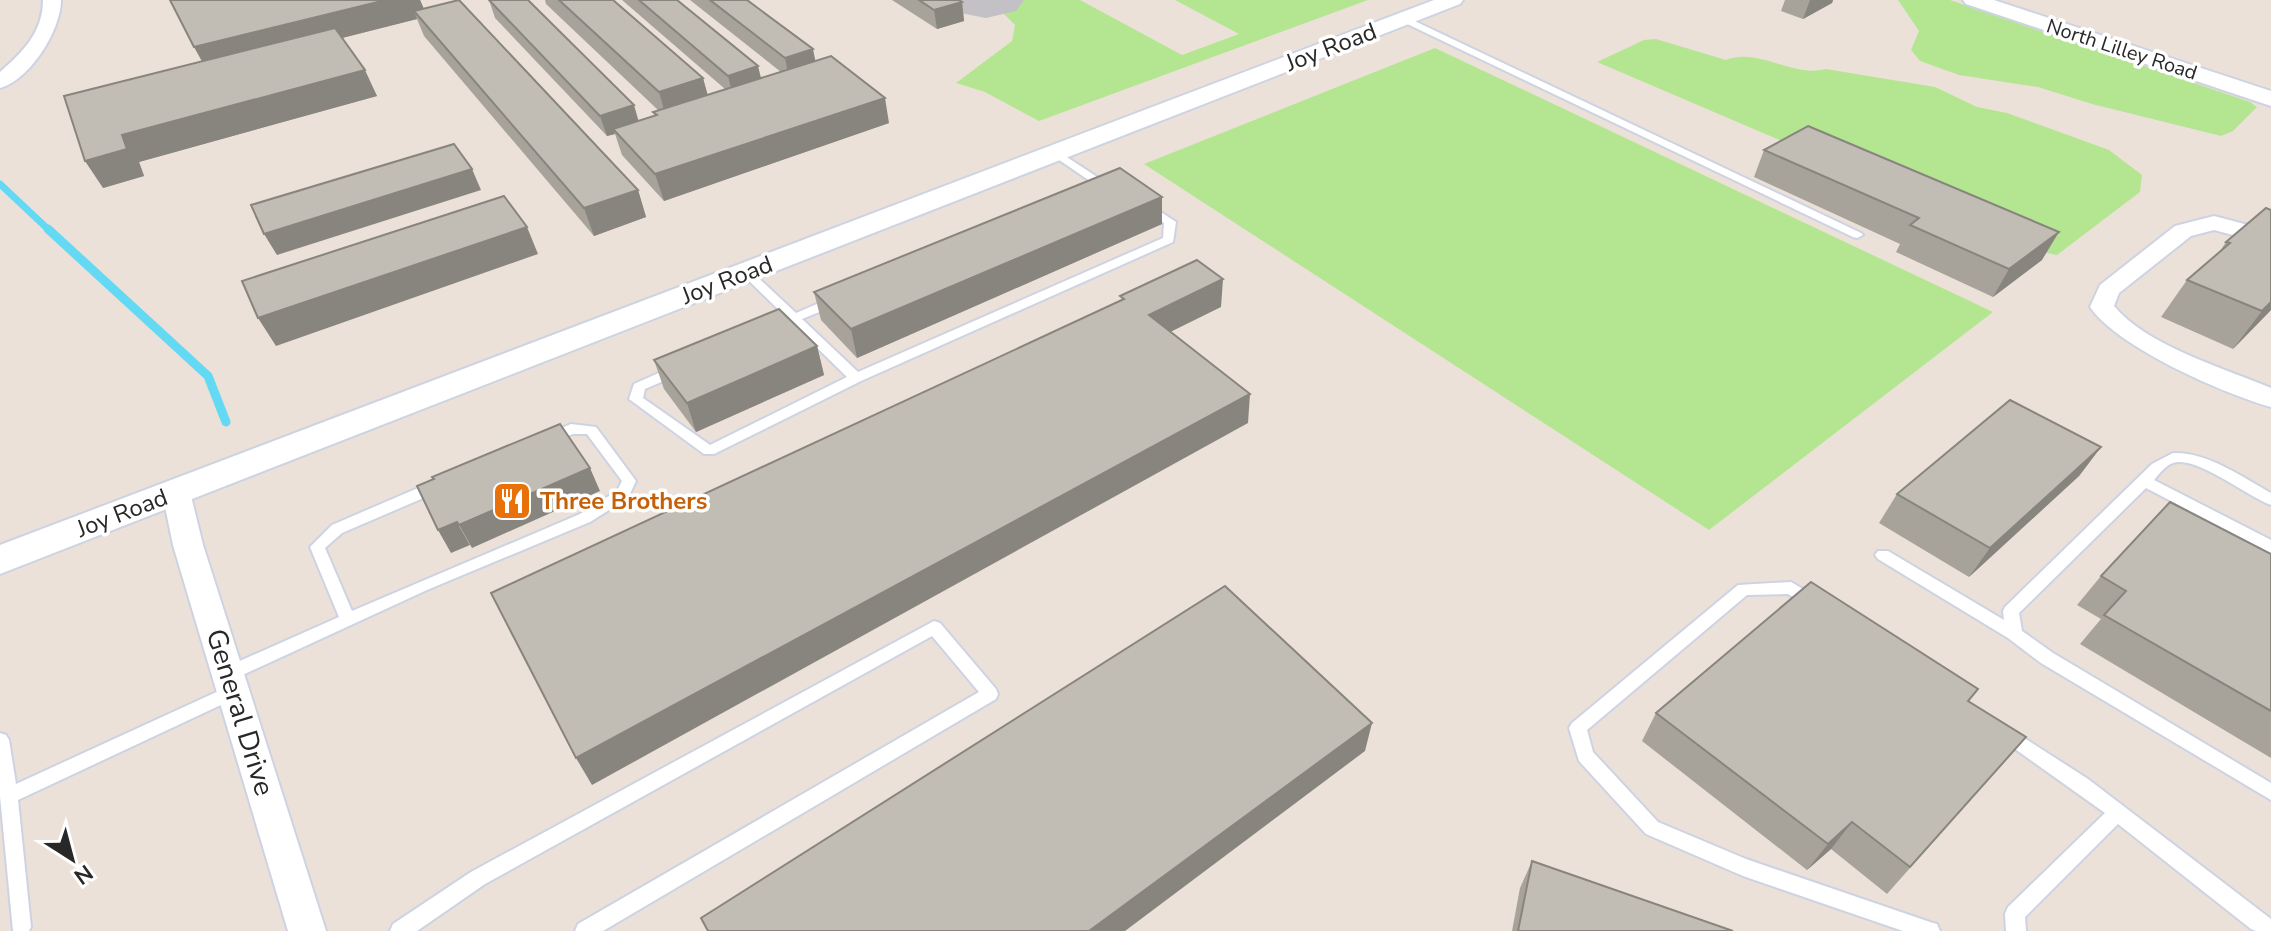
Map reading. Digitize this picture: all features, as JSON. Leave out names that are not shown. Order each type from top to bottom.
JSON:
[{"type":"street","points":[[0,82],[41,41],[51,21],[52,0]]},
{"type":"street","name":"Joy Road","points":[[0,560],[1453,0]]},
{"type":"street","name":"North Lilley Road","points":[[1973,0],[2271,99]]},
{"type":"street","points":[[2271,238],[2214,223],[2183,231],[2108,290],[2102,307],[2106,315],[2122,329],[2146,342],[2271,398]]},
{"type":"street","name":"General Drive","points":[[176,492],[188,545],[307,931]]},
{"type":"lane","points":[[1404,19],[1857,235]]},
{"type":"lane","points":[[1056,153],[1114,188],[1095,196]]},
{"type":"lane","points":[[695,362],[639,387],[636,399],[709,451],[856,378],[1169,240],[1170,222],[1131,195]]},
{"type":"lane","points":[[747,273],[856,378]]},
{"type":"lane","points":[[765,331],[851,295]]},
{"type":"lane","points":[[9,796],[348,620],[585,518],[623,494],[629,481],[591,430],[571,429],[527,448]]},
{"type":"lane","points":[[2014,634],[2011,611],[2163,462],[2176,456],[2197,462],[2271,500]]},
{"type":"lane","points":[[348,620],[317,547],[337,529],[454,479]]},
{"type":"lane","points":[[2144,481],[2271,547]]},
{"type":"lane","points":[[1883,555],[2014,634],[2047,658],[2271,792]]},
{"type":"lane","points":[[1831,615],[1791,588],[1743,589],[1578,728],[1585,756],[1652,828],[1743,867],[1930,931]]},
{"type":"lane","points":[[400,931],[478,878],[934,627],[990,694],[585,931]]},
{"type":"lane","points":[[1990,723],[2117,813],[2271,929]]},
{"type":"lane","points":[[0,740],[9,796],[21,927]]},
{"type":"lane","points":[[2016,931],[2015,914],[2117,813]]},
{"type":"green space","points":[[1023,0],[1080,0],[1182,55],[1239,34],[1175,0],[1368,0],[1039,121],[985,92],[956,83],[1012,41],[1015,25],[998,8]]},
{"type":"green space","points":[[1898,0],[1950,0],[2250,102],[2257,107],[2233,131],[2221,136],[2092,104],[2038,87],[1959,75],[1920,61],[1911,50],[1919,31]]},
{"type":"green space","points":[[1656,39],[1726,60],[1750,57],[1801,70],[1826,69],[1935,87],[1977,107],[2007,113],[2109,150],[2142,175],[2140,192],[2057,255],[2042,252],[1597,62],[1644,40]]},
{"type":"green space","points":[[1435,48],[1993,312],[1709,530],[1144,164]]},
{"type":"building","points":[[170,0],[386,0],[194,47]]},
{"type":"building","points":[[459,0],[638,190],[584,208],[414,11]]},
{"type":"building","points":[[489,0],[528,0],[634,105],[600,116]]},
{"type":"building","points":[[559,0],[613,0],[703,78],[659,92]]},
{"type":"building","points":[[639,0],[677,0],[758,66],[728,76]]},
{"type":"building","points":[[710,0],[747,0],[813,49],[785,58]]},
{"type":"building","points":[[919,0],[959,0],[962,2],[934,10]]},
{"type":"building","points":[[335,28],[365,70],[122,135],[127,149],[85,161],[64,96]]},
{"type":"building","points":[[831,56],[885,98],[655,174],[613,129],[657,115],[653,112]]},
{"type":"building","points":[[1808,126],[2059,232],[2009,269],[1910,225],[1919,218],[1764,150]]},
{"type":"building","points":[[454,144],[472,169],[264,234],[251,205]]},
{"type":"building","points":[[1120,168],[1162,197],[851,329],[814,292]]},
{"type":"building","points":[[504,196],[527,227],[258,318],[242,281]]},
{"type":"building","points":[[2266,208],[2271,210],[2271,302],[2262,311],[2187,280],[2230,243],[2226,242]]},
{"type":"building","points":[[1197,260],[1223,279],[1149,315],[1250,394],[576,758],[491,593],[1124,299],[1120,296]]},
{"type":"building","points":[[779,309],[817,346],[687,403],[654,360]]},
{"type":"building","points":[[2010,400],[2101,447],[1990,548],[1897,494]]},
{"type":"building","points":[[560,424],[590,468],[459,525],[457,522],[438,530],[417,486]]},
{"type":"building","points":[[2170,502],[2271,554],[2271,711],[2104,615],[2126,591],[2101,576]]},
{"type":"building","points":[[1811,582],[1978,689],[1968,701],[2026,737],[1910,867],[1852,822],[1828,844],[1656,713]]},
{"type":"building","points":[[1225,586],[1372,723],[1089,931],[708,931],[701,918]]},
{"type":"building","points":[[1532,861],[1733,931],[1518,931]]},
{"type":"waterway","points":[[0,184],[50,231]]},
{"type":"waterway","points":[[48,229],[208,376],[226,422]]},
{"type":"taxiway","points":[[968,0],[998,0]]},
{"type":"place","name":"Three Brothers","points":[[512,501]]}]
